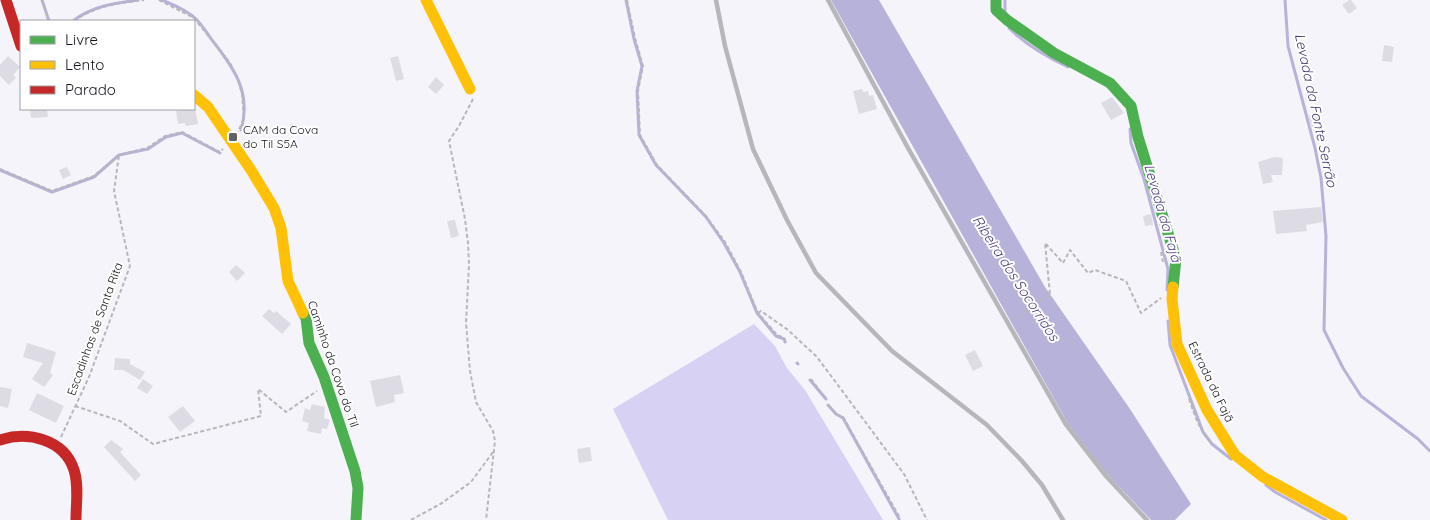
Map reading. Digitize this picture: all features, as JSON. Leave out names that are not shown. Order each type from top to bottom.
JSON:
[{"type":"street","points":[[6,0],[20,43]]},
{"type":"street","points":[[426,0],[470,89]]},
{"type":"street","name":"Estrada da Fajã","points":[[996,0],[996,10],[1007,20],[1054,53],[1110,83],[1131,106],[1138,137],[1176,259],[1172,299],[1177,344],[1207,410],[1235,456],[1263,477],[1342,520]]},
{"type":"street","name":"Caminho da Cova do Til","points":[[195,96],[208,107],[274,208],[281,228],[288,281],[306,318],[309,343],[326,384],[355,471],[358,488],[356,520]]},
{"type":"street","points":[[0,440],[6,437],[38,437],[50,441],[58,447],[73,467],[76,477],[76,520]]},
{"type":"lane","points":[[716,0],[724,46],[754,149],[787,220],[816,273],[892,351],[987,425],[1042,485],[1063,520]]},
{"type":"lane","points":[[828,0],[908,148],[1065,423],[1106,476],[1147,520]]},
{"type":"path","points":[[42,0],[49,20]]},
{"type":"path","points":[[76,20],[110,4],[144,0]]},
{"type":"path","points":[[0,169],[52,191],[94,176],[119,155],[147,148],[165,136],[182,132],[220,152],[240,130],[244,118],[242,94],[237,77],[230,63],[194,18],[159,0]]},
{"type":"path","points":[[627,0],[634,38],[643,66],[638,91],[640,135],[657,164],[706,216],[741,272],[758,313],[777,335],[784,338],[786,342]]},
{"type":"path","points":[[470,89],[473,98],[449,141],[466,227],[469,266],[466,323],[470,372],[476,402],[492,431],[495,441],[486,520]]},
{"type":"path","name":"Escadinhas de Santa Rita","points":[[58,447],[89,376],[130,266],[114,191],[119,155]]},
{"type":"path","points":[[1007,324],[1050,294],[1045,243],[1063,263],[1070,250],[1088,273],[1095,270],[1126,281],[1140,312],[1164,296],[1172,299]]},
{"type":"path","points":[[1160,247],[1164,265]]},
{"type":"path","points":[[758,313],[761,310],[788,330],[817,357],[904,474],[927,520]]},
{"type":"path","points":[[811,379],[825,398]]},
{"type":"path","points":[[76,406],[120,421],[153,444],[261,416],[258,389],[286,412],[326,384]]},
{"type":"path","points":[[1187,396],[1200,428],[1216,446]]},
{"type":"path","points":[[828,405],[836,414],[843,417],[847,423],[900,518]]},
{"type":"path","points":[[411,520],[442,503],[471,482],[493,452]]},
{"type":"shaded area","points":[[754,324],[775,346],[787,368],[805,390],[883,520],[668,520],[613,409]]},
{"type":"water","name":"Ribeira dos Socorridos","points":[[831,0],[879,0],[1045,287],[1130,409],[1191,504],[1175,520],[1151,520],[1107,474],[1067,422]]},
{"type":"building","points":[[1349,0],[1357,8],[1349,14],[1342,5]]},
{"type":"building","points":[[1384,45],[1394,47],[1392,62],[1382,61]]},
{"type":"building","points":[[8,56],[20,67],[13,75],[16,78],[9,85],[0,76],[0,65]]},
{"type":"building","points":[[398,56],[404,79],[396,81],[390,58]]},
{"type":"building","points":[[436,77],[444,85],[436,94],[428,87]]},
{"type":"building","points":[[862,89],[863,92],[868,91],[869,96],[873,95],[877,109],[859,114],[853,91]]},
{"type":"building","points":[[1112,97],[1124,113],[1111,120],[1101,103]]},
{"type":"building","points":[[195,108],[198,124],[186,126],[185,123],[178,124],[176,111],[195,110]]},
{"type":"building","points":[[30,110],[47,110],[48,117],[31,118]]},
{"type":"building","points":[[1318,114],[1319,127],[1310,127],[1309,115]]},
{"type":"building","points":[[1274,157],[1283,158],[1282,175],[1271,175],[1273,182],[1263,184],[1258,162]]},
{"type":"building","points":[[67,167],[71,175],[63,179],[59,170]]},
{"type":"building","points":[[1321,207],[1323,222],[1306,225],[1307,231],[1276,234],[1273,211]]},
{"type":"building","points":[[1151,214],[1153,225],[1145,226],[1143,216]]},
{"type":"building","points":[[455,220],[459,236],[451,238],[447,221]]},
{"type":"building","points":[[236,265],[245,273],[237,281],[229,272]]},
{"type":"building","points":[[269,309],[274,313],[276,311],[291,324],[282,334],[262,316]]},
{"type":"building","points":[[27,343],[56,352],[50,373],[53,375],[44,387],[32,379],[43,363],[23,357]]},
{"type":"building","points":[[975,350],[983,366],[973,371],[965,355]]},
{"type":"building","points":[[115,358],[130,359],[130,364],[145,372],[140,380],[123,370],[114,370]]},
{"type":"building","points":[[400,375],[404,393],[394,395],[395,402],[376,407],[370,381]]},
{"type":"building","points":[[143,379],[153,386],[147,394],[137,388]]},
{"type":"building","points":[[0,387],[12,389],[8,408],[0,406]]},
{"type":"building","points":[[37,393],[64,406],[56,423],[29,410]]},
{"type":"building","points":[[312,404],[325,407],[324,418],[330,420],[327,429],[322,428],[321,434],[307,431],[309,423],[302,421],[305,408],[310,410]]},
{"type":"building","points":[[183,406],[195,421],[180,432],[168,417]]},
{"type":"building","points":[[111,440],[123,449],[120,452],[141,475],[135,481],[104,447]]},
{"type":"building","points":[[590,447],[592,461],[579,463],[577,449]]},
{"type":"waterway","points":[[42,0],[49,20]]},
{"type":"waterway","points":[[74,20],[96,9],[112,4],[138,0]]},
{"type":"waterway","points":[[162,0],[193,16],[234,71],[239,82],[244,104],[241,130]]},
{"type":"waterway","points":[[626,0],[642,66],[637,91],[639,135],[656,165],[706,217],[724,243],[740,272],[757,313],[776,336],[784,339],[785,342]]},
{"type":"waterway","name":"Levada da Fajã","points":[[1005,0],[1005,14]]},
{"type":"waterway","name":"Levada da Fonte Serrão","points":[[1285,0],[1288,46],[1321,178],[1326,236],[1324,330],[1343,368],[1361,396],[1418,439],[1430,451]]},
{"type":"waterway","name":"Levada da Fajã","points":[[1009,28],[1037,50],[1068,67]]},
{"type":"waterway","name":"Levada da Fajã","points":[[1130,129],[1131,143],[1144,179],[1168,269],[1167,290]]},
{"type":"waterway","points":[[0,170],[52,192],[94,177],[119,155],[148,149],[166,137],[182,133],[220,153]]},
{"type":"waterway","name":"Levada da Fajã","points":[[1168,321],[1170,345],[1203,432],[1212,444],[1231,459]]},
{"type":"waterway","points":[[810,380],[826,399]]},
{"type":"waterway","points":[[828,405],[836,414],[843,418],[899,519]]},
{"type":"waterway","name":"Levada da Fajã","points":[[1266,485],[1275,492],[1326,520]]},
{"type":"traffic: fast","points":[[996,0],[996,10],[1007,20],[1054,53],[1110,83],[1131,106],[1138,137],[1176,259],[1173,287]]},
{"type":"traffic: fast","points":[[303,313],[306,318],[309,343],[324,377],[355,471],[358,488],[356,520]]},
{"type":"traffic: slow","points":[[426,0],[470,89]]},
{"type":"traffic: slow","points":[[195,96],[208,107],[251,170],[274,208],[281,228],[288,281],[303,313]]},
{"type":"traffic: slow","points":[[1173,287],[1172,299],[1177,344],[1207,410],[1235,455],[1263,477],[1342,520]]},
{"type":"traffic: jam","points":[[6,0],[20,43]]},
{"type":"traffic: jam","points":[[0,440],[11,437],[33,437],[44,440],[62,451],[69,459],[76,476],[76,520]]},
{"type":"place","name":"CAM da Cova do Til S5A","points":[[233,137]]}]
